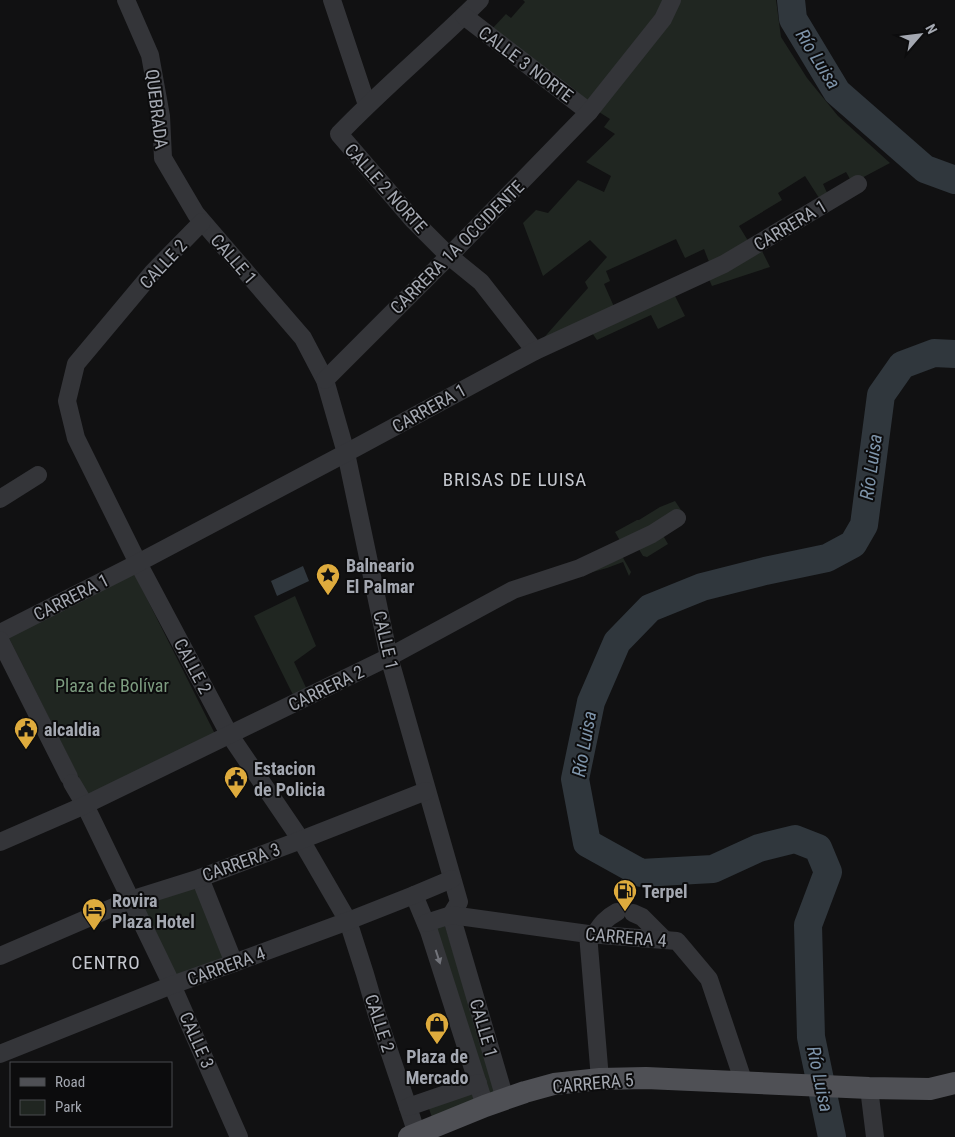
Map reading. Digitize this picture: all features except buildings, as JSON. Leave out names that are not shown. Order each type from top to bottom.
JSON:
[{"type":"main road","name":"CARRERA 5","points":[[413,1136],[525,1092],[554,1084],[600,1079],[646,1078],[785,1085],[930,1089],[955,1083]]},
{"type":"street","name":"QUEBRADA","points":[[126,0],[150,55],[161,116],[163,158],[199,218]]},
{"type":"street","points":[[332,0],[367,105],[480,0]]},
{"type":"street","name":"CARRERA 1A OCCIDENTE","points":[[324,380],[449,256],[589,112],[663,19],[672,0]]},
{"type":"street","name":"CALLE 3 NORTE","points":[[464,16],[589,112]]},
{"type":"street","name":"CALLE 2 NORTE","points":[[367,105],[339,134],[414,221],[449,256],[481,282],[534,351]]},
{"type":"street","name":"CARRERA 1","points":[[0,632],[138,563],[346,454],[534,351],[724,264],[858,184]]},
{"type":"street","name":"CALLE 1","points":[[199,218],[303,338],[324,380],[346,454],[389,657],[459,902],[451,915],[495,1103]]},
{"type":"street","name":"CALLE 2","points":[[199,218],[76,364],[68,401],[76,438],[138,563],[229,734],[301,840],[348,921],[408,1107],[413,1136]]},
{"type":"street","points":[[0,499],[38,475]]},
{"type":"street","name":"CARRERA 2","points":[[0,842],[85,804],[389,657],[513,590],[580,568],[652,534],[677,518]]},
{"type":"street","name":"CALLE 3","points":[[0,640],[85,804],[172,984],[239,1137]]},
{"type":"street","name":"CARRERA 3","points":[[0,956],[130,900],[200,878],[426,790]]},
{"type":"street","points":[[200,878],[234,963]]},
{"type":"street","name":"CARRERA 4","points":[[0,1054],[172,984],[348,921],[452,878]]},
{"type":"street","name":"CALLE 1","points":[[414,895],[426,922],[478,1083],[495,1103]]},
{"type":"street","points":[[600,1079],[592,934],[607,917],[625,913],[642,917],[671,941],[709,979],[744,1083]]},
{"type":"street","name":"CARRERA 4","points":[[426,922],[451,915],[592,934],[671,941]]},
{"type":"street","points":[[408,1107],[478,1083]]},
{"type":"street","points":[[866,1088],[875,1137]]},
{"type":"green space","points":[[523,0],[776,0],[781,37],[807,78],[838,116],[890,163],[853,184],[846,172],[823,184],[829,197],[821,201],[805,176],[778,193],[782,200],[739,226],[750,244],[711,267],[704,249],[685,258],[676,239],[606,271],[610,281],[604,284],[615,309],[540,342],[588,288],[585,282],[607,257],[590,240],[543,276],[523,223],[536,210],[548,213],[578,180],[604,192],[611,176],[586,162],[615,134],[604,127],[610,119],[491,30],[506,14],[511,18],[525,2]]},
{"type":"green space","points":[[759,245],[770,267],[712,286],[707,275]]},
{"type":"green space","points":[[673,292],[685,316],[658,329],[651,315],[597,340],[590,330]]},
{"type":"green space","points":[[675,501],[685,516],[661,532],[668,544],[647,557],[643,556],[637,546],[622,556],[631,572],[629,576],[623,562],[582,575],[622,544],[615,532],[660,507]]},
{"type":"green space","name":"Plaza de Bolívar","points":[[134,573],[215,734],[89,798],[8,636]]},
{"type":"green space","points":[[295,596],[316,646],[294,662],[309,694],[296,701],[254,616]]},
{"type":"green space","points":[[197,883],[229,960],[174,979],[137,904]]},
{"type":"green space","points":[[444,923],[498,1093],[489,1096],[436,926]]},
{"type":"green space","points":[[474,1089],[479,1102],[433,1120],[428,1106]]},
{"type":"shaded area","points":[[303,566],[309,581],[277,596],[271,581]]},
{"type":"waterway","name":"Río Luisa","points":[[791,0],[793,19],[837,92],[925,169],[955,180]]},
{"type":"waterway","name":"Río Luisa","points":[[832,1137],[811,1037],[808,925],[828,872],[818,848],[795,839],[759,848],[713,869],[641,873],[587,843],[575,779],[591,702],[617,642],[650,608],[702,587],[827,558],[853,544],[864,525],[881,395],[902,365],[934,353],[955,354]]},
{"type":"place","name":"Balneario El Palmar","points":[[328,596]]},
{"type":"place","name":"alcaldia","points":[[26,750]]},
{"type":"place","name":"Estacion de Policia","points":[[236,799]]},
{"type":"place","name":"Terpel","points":[[625,912]]},
{"type":"place","name":"Rovira Plaza Hotel","points":[[94,931]]},
{"type":"place","name":"Plaza de Mercado","points":[[437,1045]]},
{"type":"district","name":"BRISAS DE LUISA","points":[[515,479]]},
{"type":"district","name":"CENTRO","points":[[106,962]]}]
